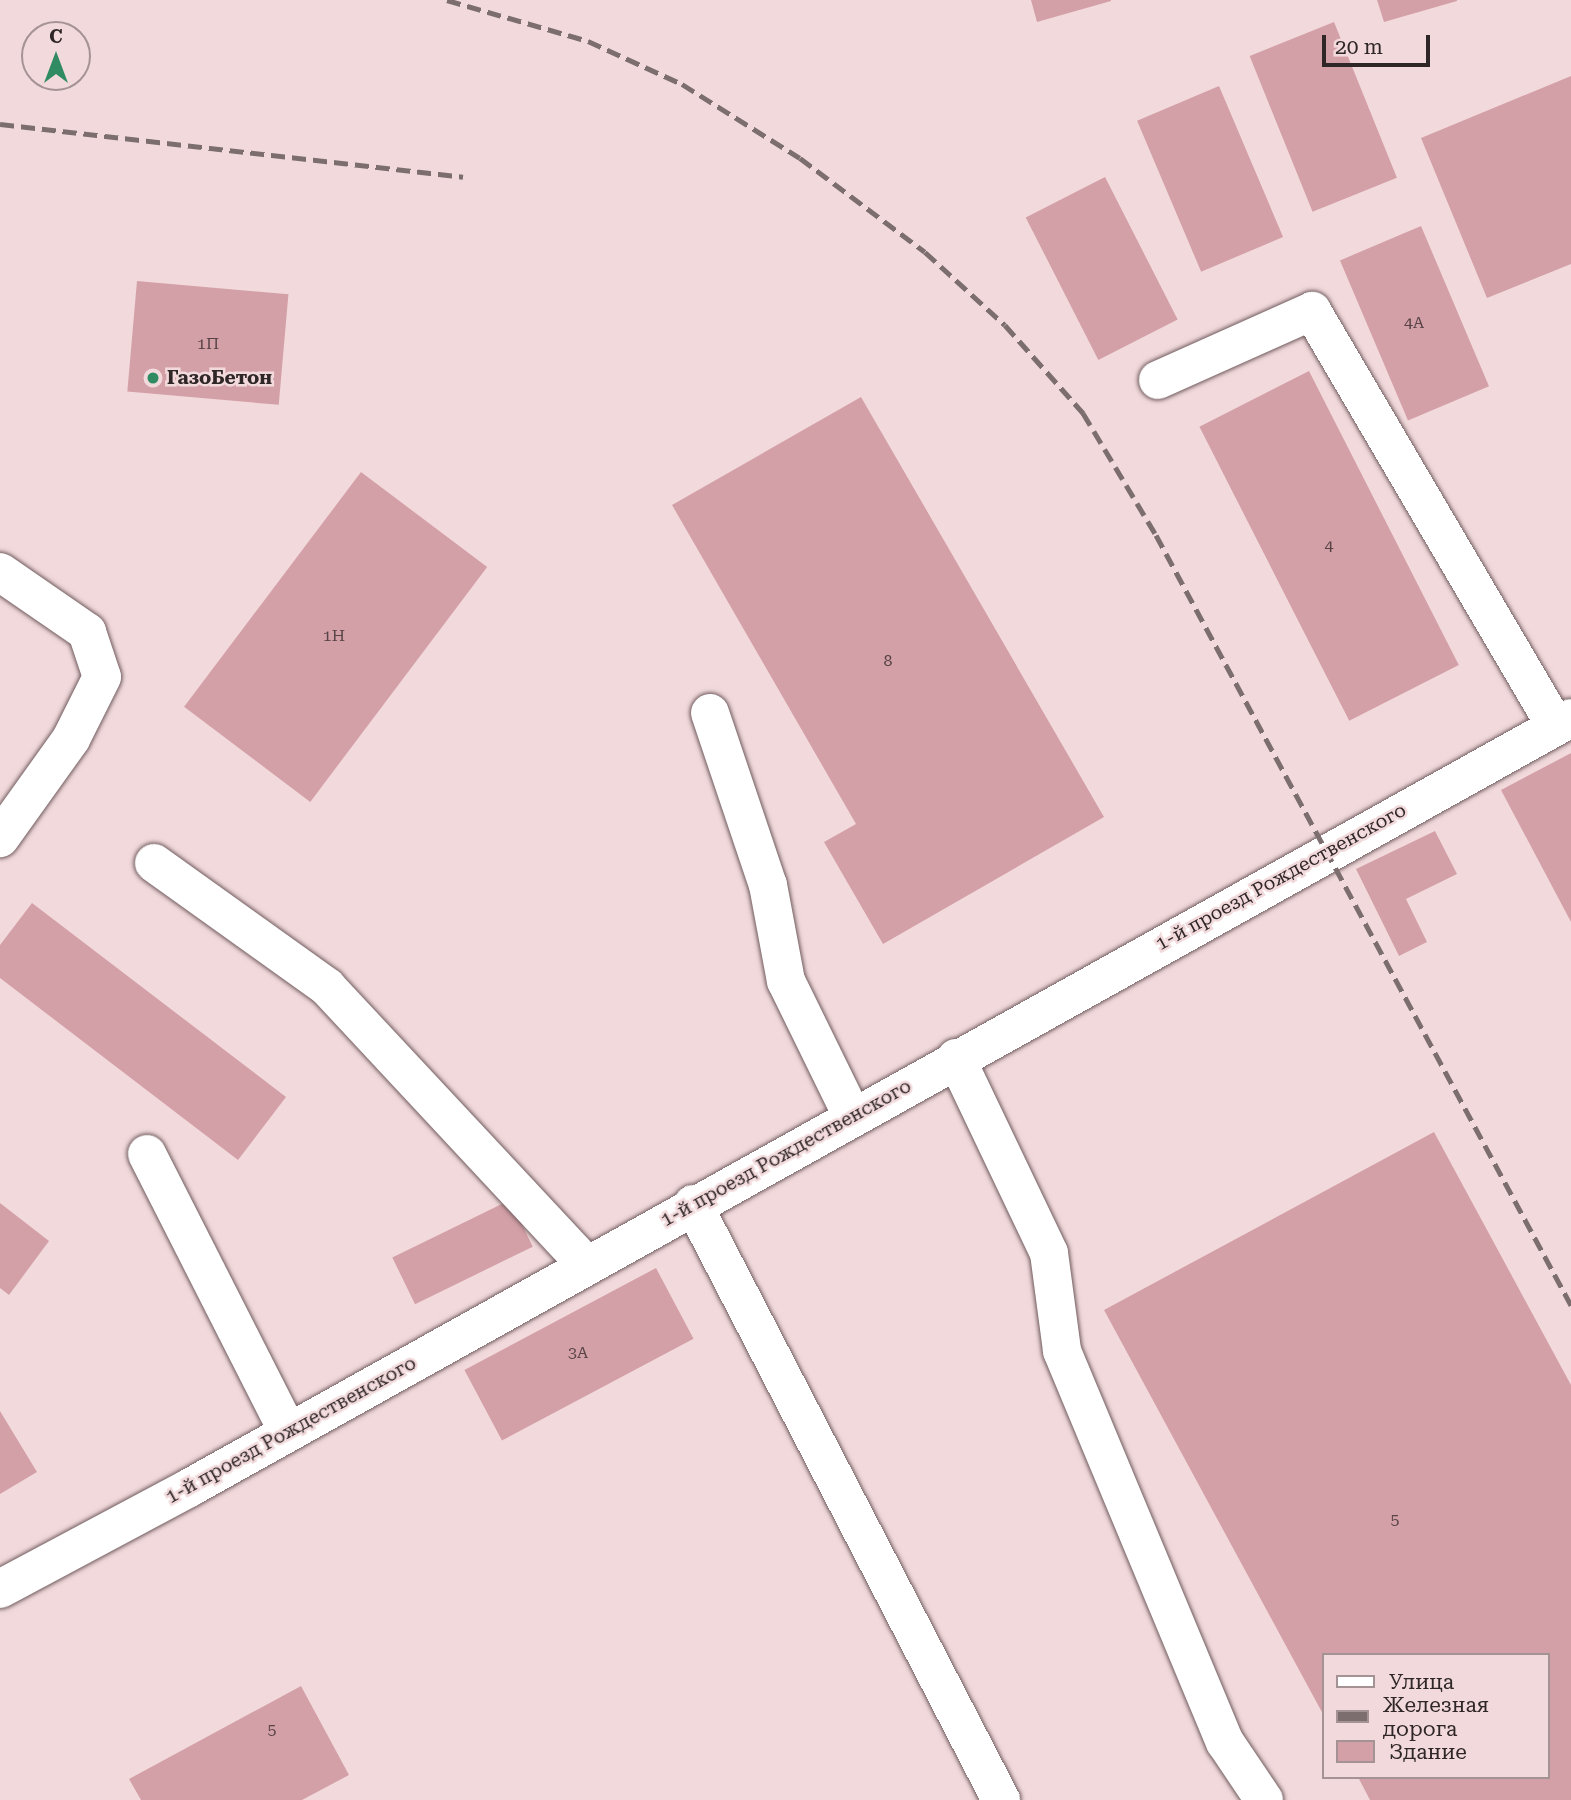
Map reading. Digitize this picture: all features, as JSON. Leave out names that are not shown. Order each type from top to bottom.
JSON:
[{"type":"street","points":[[1158,380],[1312,312],[1563,722]]},
{"type":"street","points":[[0,572],[87,632],[102,677],[71,739],[0,838]]},
{"type":"street","points":[[710,713],[768,885],[786,981],[852,1116]]},
{"type":"street","name":"1-й проезд Рождественского","points":[[0,1589],[288,1432],[693,1204],[1563,722]]},
{"type":"street","points":[[154,863],[327,987],[586,1265]]},
{"type":"street","points":[[956,1058],[1049,1253],[1062,1351],[1225,1742],[1264,1800]]},
{"type":"street","points":[[148,1154],[288,1432]]},
{"type":"street","points":[[693,1204],[1001,1800]]},
{"type":"building","points":[[1031,0],[1111,0],[1111,1],[1037,22]]},
{"type":"building","points":[[1377,0],[1457,0],[1457,1],[1384,22]]},
{"type":"building","points":[[1334,22],[1397,178],[1313,212],[1250,56]]},
{"type":"building","points":[[1571,76],[1571,264],[1487,298],[1421,138]]},
{"type":"building","points":[[1219,86],[1283,237],[1201,272],[1137,121]]},
{"type":"building","points":[[1105,177],[1178,320],[1098,360],[1026,217]]},
{"type":"building","points":[[1421,226],[1489,386],[1408,421],[1340,260]]},
{"type":"building","points":[[137,281],[288,294],[279,405],[127,392]]},
{"type":"building","points":[[1309,371],[1459,665],[1349,721],[1199,427]]},
{"type":"building","points":[[861,397],[1104,817],[883,944],[824,842],[856,824],[672,505]]},
{"type":"building","points":[[361,472],[487,567],[310,802],[184,707]]},
{"type":"building","points":[[1571,753],[1571,922],[1501,790]]},
{"type":"building","points":[[1435,831],[1457,874],[1406,899],[1427,942],[1399,956],[1356,869]]},
{"type":"building","points":[[32,903],[286,1097],[238,1160],[0,978],[0,945]]},
{"type":"building","points":[[1434,1132],[1571,1385],[1571,1800],[1370,1800],[1359,1779],[1550,1779],[1550,1653],[1322,1653],[1322,1712],[1104,1310]]},
{"type":"building","points":[[510,1200],[533,1247],[415,1304],[392,1257]]},
{"type":"building","points":[[0,1203],[49,1241],[9,1295],[0,1288]]},
{"type":"building","points":[[656,1268],[694,1339],[502,1441],[464,1370]]},
{"type":"building","points":[[0,1411],[37,1472],[0,1494]]},
{"type":"building","points":[[301,1686],[349,1775],[302,1800],[141,1800],[129,1779]]},
{"type":"railway","points":[[447,0],[588,41],[682,84],[800,158],[925,252],[1005,325],[1083,413],[1156,535],[1571,1305]]},
{"type":"railway","points":[[0,124],[463,177]]},
{"type":"place","name":"ГазоБетон","points":[[153,378]]}]
